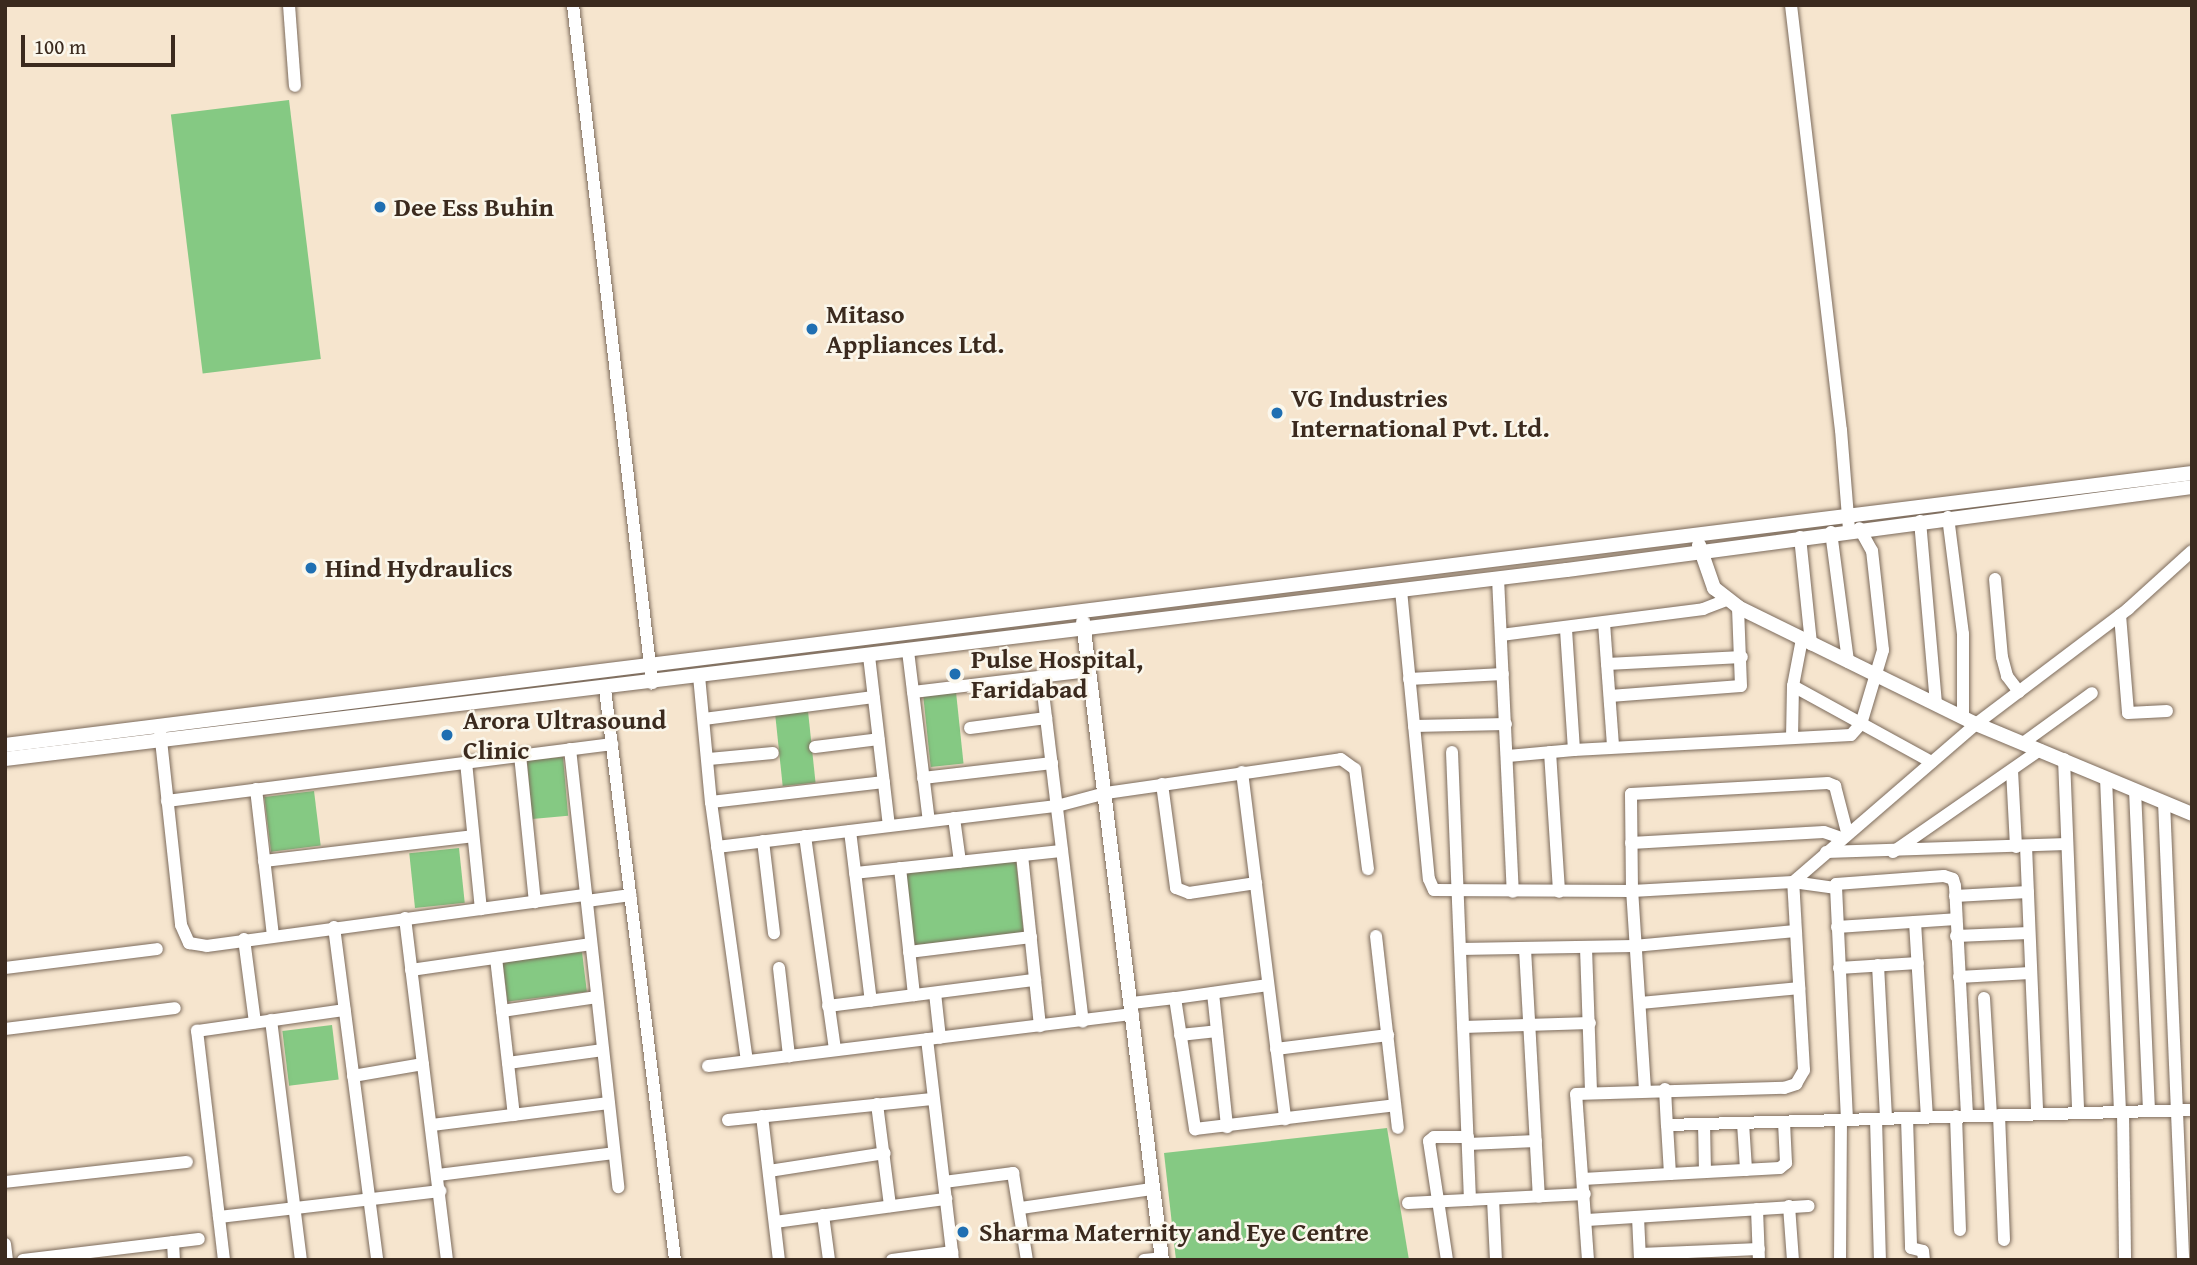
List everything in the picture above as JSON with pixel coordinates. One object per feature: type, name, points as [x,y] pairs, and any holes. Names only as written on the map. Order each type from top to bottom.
[{"type":"street","points":[[289,5],[295,86]]},
{"type":"street","points":[[573,5],[660,682]]},
{"type":"street","points":[[1508,756],[1613,747],[1851,735],[1861,724],[1878,676],[1883,650],[1872,551],[1852,525],[1791,5]]},
{"type":"street","points":[[5,760],[605,689],[1700,553],[1831,532],[1852,525],[2192,473]]},
{"type":"street","points":[[5,745],[1698,533],[1920,521],[2192,487]]},
{"type":"street","points":[[1948,517],[1963,634],[1970,721]]},
{"type":"street","points":[[1920,521],[1935,649],[1936,704]]},
{"type":"street","points":[[1831,532],[1848,662]]},
{"type":"street","points":[[1698,533],[1700,553],[1714,588],[1733,604],[1970,721],[2192,814]]},
{"type":"street","points":[[1792,738],[1793,686],[1806,642],[1800,537]]},
{"type":"street","points":[[1588,1260],[1585,1195],[1574,1100],[1576,1094],[1591,1091],[1784,1088],[1796,1084],[1804,1070],[1793,883],[1844,835],[1931,762],[1970,721],[2019,692],[2120,615],[2192,551]]},
{"type":"street","points":[[1498,578],[1513,892]]},
{"type":"street","points":[[1995,579],[2001,657],[2007,676],[2019,692]]},
{"type":"street","points":[[1401,590],[1430,886],[1440,893],[1632,891],[1793,883],[1835,888]]},
{"type":"street","points":[[1502,635],[1733,604]]},
{"type":"street","points":[[1610,696],[1737,688],[1742,681],[1742,657],[1733,604]]},
{"type":"street","points":[[1082,611],[1133,1009],[1143,1134],[1162,1259],[1144,1260]]},
{"type":"street","points":[[2120,615],[2128,713],[2168,711]]},
{"type":"street","points":[[1604,623],[1613,747]]},
{"type":"street","points":[[1566,628],[1574,750]]},
{"type":"street","points":[[908,651],[929,821]]},
{"type":"street","points":[[869,656],[889,826]]},
{"type":"street","points":[[1607,664],[1742,657]]},
{"type":"street","points":[[913,691],[1089,671]]},
{"type":"street","points":[[1409,679],[1503,674]]},
{"type":"street","points":[[699,676],[711,802],[747,1061]]},
{"type":"street","points":[[1041,676],[1083,1021]]},
{"type":"street","points":[[1793,686],[1931,762]]},
{"type":"street","points":[[605,689],[676,1260]]},
{"type":"street","points":[[2023,743],[2092,693]]},
{"type":"street","points":[[704,719],[874,697]]},
{"type":"street","points":[[970,728],[1046,718]]},
{"type":"street","points":[[1414,726],[1506,724]]},
{"type":"street","points":[[159,725],[185,936],[196,946],[535,902],[631,895]]},
{"type":"street","points":[[815,747],[879,739]]},
{"type":"street","points":[[167,801],[612,744]]},
{"type":"street","points":[[570,749],[618,1187]]},
{"type":"street","points":[[1893,852],[2040,750]]},
{"type":"street","points":[[1452,752],[1470,1200]]},
{"type":"street","points":[[1550,752],[1559,892]]},
{"type":"street","points":[[709,760],[773,753]]},
{"type":"street","points":[[520,755],[535,902]]},
{"type":"street","points":[[2064,760],[2078,1113]]},
{"type":"street","points":[[466,762],[481,909]]},
{"type":"street","points":[[717,847],[1057,806],[1106,793],[1162,784],[1242,772],[1350,762],[1368,869]]},
{"type":"street","points":[[923,778],[1052,763]]},
{"type":"street","points":[[2012,770],[2028,892],[2037,1114]]},
{"type":"street","points":[[1242,772],[1285,1119]]},
{"type":"street","points":[[2106,778],[2125,1260]]},
{"type":"street","points":[[711,802],[884,782]]},
{"type":"street","points":[[1645,1090],[1634,946],[1629,798],[1636,792],[1828,783],[1835,786],[1844,835]]},
{"type":"street","points":[[1162,784],[1176,888],[1189,893],[1256,883]]},
{"type":"street","points":[[256,789],[273,935]]},
{"type":"street","points":[[2135,790],[2148,1111]]},
{"type":"street","points":[[2164,802],[2175,1111],[2188,1235],[2183,1260]]},
{"type":"street","points":[[954,818],[960,862]]},
{"type":"street","points":[[850,831],[871,1000]]},
{"type":"street","points":[[1631,843],[1824,832],[1844,835]]},
{"type":"street","points":[[264,861],[473,836]]},
{"type":"street","points":[[805,836],[835,1050]]},
{"type":"street","points":[[763,841],[774,933]]},
{"type":"street","points":[[1826,852],[2067,845]]},
{"type":"street","points":[[855,873],[1062,851]]},
{"type":"street","points":[[1022,855],[1040,1026]]},
{"type":"street","points":[[900,869],[914,995]]},
{"type":"street","points":[[1840,1260],[1844,1120],[1835,888],[1840,881],[1944,876],[1953,879],[1959,977],[1962,1116],[1959,1230]]},
{"type":"street","points":[[1955,896],[2028,892]]},
{"type":"street","points":[[405,918],[447,1260]]},
{"type":"street","points":[[1837,927],[1956,919]]},
{"type":"street","points":[[1915,922],[1927,1117]]},
{"type":"street","points":[[334,927],[377,1260]]},
{"type":"street","points":[[1460,949],[1634,946],[1795,931]]},
{"type":"street","points":[[1956,936],[2029,933]]},
{"type":"street","points":[[1376,936],[1398,1128]]},
{"type":"street","points":[[909,952],[1031,937]]},
{"type":"street","points":[[244,939],[255,1022]]},
{"type":"street","points":[[411,970],[591,944]]},
{"type":"street","points":[[1586,948],[1591,1091]]},
{"type":"street","points":[[5,968],[157,949]]},
{"type":"street","points":[[1525,949],[1539,1197]]},
{"type":"street","points":[[496,958],[514,1115]]},
{"type":"street","points":[[1839,968],[1918,963]]},
{"type":"street","points":[[1878,965],[1881,1260]]},
{"type":"street","points":[[779,968],[789,1056]]},
{"type":"street","points":[[1959,977],[2030,974]]},
{"type":"street","points":[[828,1006],[1035,980]]},
{"type":"street","points":[[708,1066],[1083,1021],[1175,998],[1268,985]]},
{"type":"street","points":[[1640,1003],[1799,988]]},
{"type":"street","points":[[898,1259],[953,1256],[932,1099],[935,993]]},
{"type":"street","points":[[1213,993],[1227,1127]]},
{"type":"street","points":[[502,1011],[597,998]]},
{"type":"street","points":[[1175,998],[1192,1124],[1201,1130],[1395,1105]]},
{"type":"street","points":[[1984,998],[2004,1240]]},
{"type":"street","points":[[5,1029],[175,1008]]},
{"type":"street","points":[[224,1260],[198,1031],[345,1010]]},
{"type":"street","points":[[271,1020],[301,1260]]},
{"type":"street","points":[[1463,1027],[1590,1023]]},
{"type":"street","points":[[1180,1035],[1217,1031]]},
{"type":"street","points":[[1276,1049],[1388,1035]]},
{"type":"street","points":[[508,1063],[603,1050]]},
{"type":"street","points":[[353,1076],[423,1065]]},
{"type":"street","points":[[1665,1089],[1670,1174]]},
{"type":"street","points":[[728,1120],[932,1099]]},
{"type":"street","points":[[432,1125],[609,1103]]},
{"type":"street","points":[[877,1104],[890,1206]]},
{"type":"street","points":[[1667,1125],[2192,1110]]},
{"type":"street","points":[[762,1116],[779,1260]]},
{"type":"street","points":[[1907,1118],[1911,1248],[1923,1251],[1924,1260]]},
{"type":"street","points":[[1583,1178],[1784,1166],[1784,1122]]},
{"type":"street","points":[[1743,1123],[1746,1170]]},
{"type":"street","points":[[1704,1124],[1705,1172]]},
{"type":"street","points":[[1447,1260],[1431,1138],[1536,1141]]},
{"type":"street","points":[[438,1175],[614,1153]]},
{"type":"street","points":[[769,1171],[885,1153]]},
{"type":"street","points":[[5,1182],[187,1162]]},
{"type":"street","points":[[944,1182],[1013,1173],[1021,1208],[1027,1260]]},
{"type":"street","points":[[1021,1208],[1152,1189]]},
{"type":"street","points":[[219,1217],[440,1191]]},
{"type":"street","points":[[1408,1203],[1585,1195]]},
{"type":"street","points":[[775,1222],[946,1199]]},
{"type":"street","points":[[1493,1199],[1496,1260]]},
{"type":"street","points":[[1789,1206],[1793,1260]]},
{"type":"street","points":[[1587,1220],[1809,1206]]},
{"type":"street","points":[[1638,1217],[1640,1257],[1759,1254],[1756,1209]]},
{"type":"street","points":[[823,1215],[829,1260]]},
{"type":"street","points":[[23,1260],[199,1239]]},
{"type":"street","points":[[173,1242],[174,1260]]},
{"type":"street","points":[[5,1244],[7,1260]]},
{"type":"green space","points":[[289,100],[321,359],[203,374],[171,115]]},
{"type":"green space","points":[[956,692],[964,764],[931,767],[923,695]]},
{"type":"green space","points":[[808,711],[816,783],[783,786],[775,714]]},
{"type":"green space","points":[[563,757],[568,816],[532,819],[527,760]]},
{"type":"green space","points":[[314,791],[321,846],[271,852],[264,797]]},
{"type":"green space","points":[[459,848],[465,903],[415,908],[409,853]]},
{"type":"green space","points":[[1016,860],[1024,934],[912,945],[905,872]]},
{"type":"green space","points":[[582,952],[587,992],[507,1001],[503,962]]},
{"type":"green space","points":[[332,1025],[339,1080],[289,1086],[282,1031]]},
{"type":"green space","points":[[1387,1128],[1409,1260],[1176,1260],[1164,1153]]},
{"type":"place","name":"Dee Ess Buhin","points":[[380,207]]},
{"type":"place","name":"Mitaso Appliances Ltd.","points":[[812,329]]},
{"type":"place","name":"VG Industries International Pvt. Ltd.","points":[[1277,413]]},
{"type":"place","name":"Hind Hydraulics","points":[[311,568]]},
{"type":"place","name":"Pulse Hospital, Faridabad","points":[[955,674]]},
{"type":"place","name":"Arora Ultrasound Clinic","points":[[447,735]]},
{"type":"place","name":"Sharma Maternity and Eye Centre","points":[[963,1232]]}]
